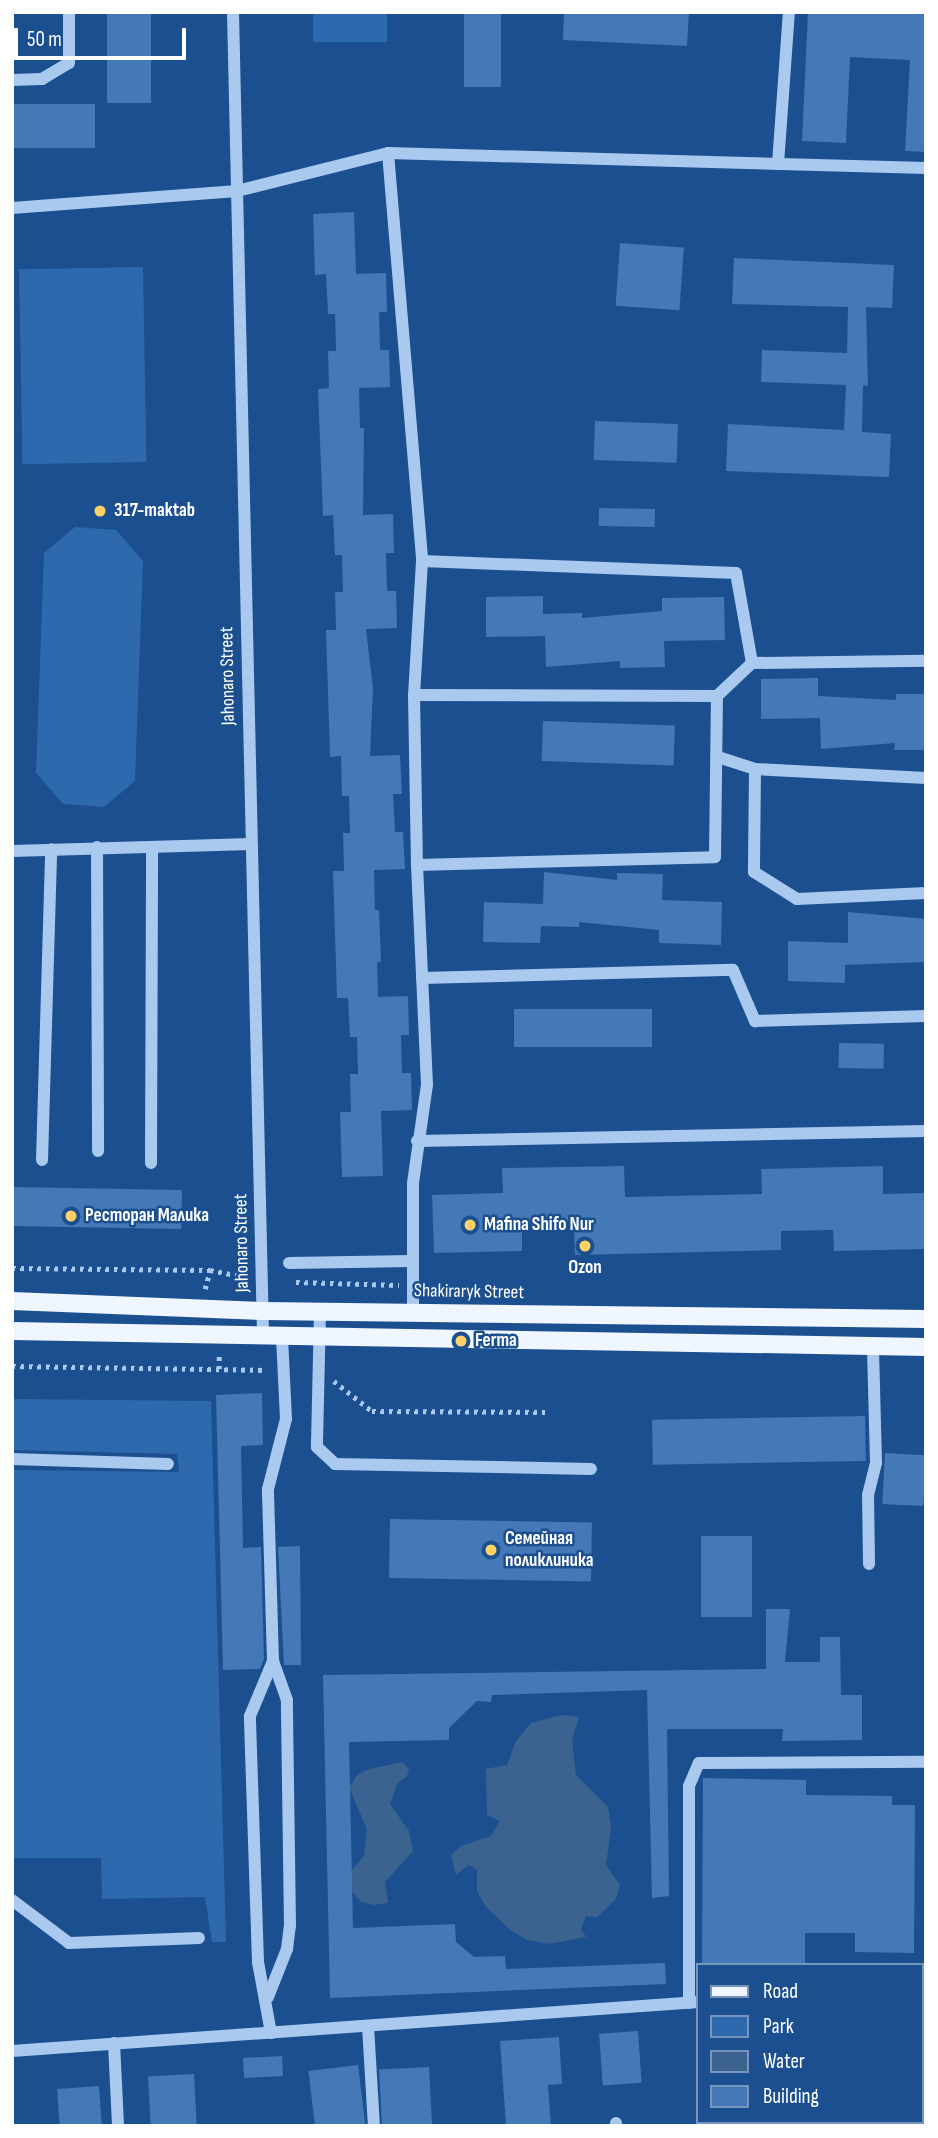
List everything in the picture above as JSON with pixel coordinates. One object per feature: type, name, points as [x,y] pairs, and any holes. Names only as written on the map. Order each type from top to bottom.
[{"type":"main road","name":"Shakiraryk Street","points":[[12,1300],[262,1311],[926,1319]]},
{"type":"main road","points":[[12,1331],[321,1339],[926,1346]]},
{"type":"street","points":[[12,80],[42,79],[69,63],[69,12]]},
{"type":"street","name":"Jahonaro Street","points":[[233,12],[262,1338]]},
{"type":"street","points":[[778,164],[789,12]]},
{"type":"street","points":[[388,153],[422,561],[414,695],[417,864],[428,1085],[417,1141],[413,1312]]},
{"type":"street","points":[[12,208],[237,191],[388,153],[926,168]]},
{"type":"street","points":[[422,561],[736,573],[752,663]]},
{"type":"street","points":[[414,695],[717,696],[752,663],[926,661]]},
{"type":"street","points":[[417,864],[715,857],[717,696]]},
{"type":"street","points":[[718,757],[755,769],[926,778]]},
{"type":"street","points":[[755,769],[754,872],[797,899],[926,894]]},
{"type":"street","points":[[12,851],[251,844]]},
{"type":"street","points":[[97,847],[98,1151]]},
{"type":"street","points":[[151,1163],[152,847]]},
{"type":"street","points":[[43,1160],[51,849]]},
{"type":"street","points":[[422,978],[733,970],[755,1021],[926,1016]]},
{"type":"street","points":[[417,1141],[926,1131]]},
{"type":"street","points":[[289,1263],[413,1261]]},
{"type":"street","points":[[320,1311],[317,1447],[335,1464],[591,1469]]},
{"type":"street","points":[[268,1997],[288,1949],[290,1926],[287,1700],[273,1661],[268,1489],[286,1419],[282,1338]]},
{"type":"street","points":[[869,1564],[868,1495],[876,1463],[873,1346]]},
{"type":"street","points":[[12,1459],[168,1464]]},
{"type":"street","points":[[271,2033],[268,1997],[258,1962],[250,1716],[273,1661]]},
{"type":"street","points":[[12,2051],[694,2002],[689,1786],[699,1763],[926,1762]]},
{"type":"street","points":[[12,1900],[69,1943],[199,1938]]},
{"type":"street","points":[[368,2026],[374,2126]]},
{"type":"street","points":[[114,2043],[118,2126]]},
{"type":"path","points":[[12,1268],[210,1270],[262,1280],[412,1285]]},
{"type":"green space","points":[[313,12],[387,12],[387,42],[313,42]]},
{"type":"green space","points":[[143,267],[146,462],[22,464],[19,269]]},
{"type":"green space","points":[[75,527],[116,530],[143,561],[135,781],[104,807],[63,804],[36,773],[44,553]]},
{"type":"green space","points":[[12,1399],[211,1401],[226,1942],[212,1942],[205,1897],[102,1899],[101,1858],[12,1858],[12,1470],[179,1472],[177,1454],[12,1450]]},
{"type":"water","points":[[561,1715],[579,1717],[572,1740],[576,1775],[608,1807],[611,1827],[606,1865],[620,1885],[616,1899],[597,1917],[586,1916],[581,1929],[586,1937],[549,1944],[527,1940],[509,1929],[485,1906],[477,1891],[477,1870],[469,1865],[456,1875],[451,1855],[461,1846],[491,1836],[500,1821],[487,1815],[486,1769],[507,1765],[516,1741],[531,1723]]},
{"type":"water","points":[[402,1762],[409,1769],[407,1776],[397,1784],[390,1804],[409,1831],[413,1851],[385,1882],[388,1903],[374,1905],[361,1902],[349,1888],[347,1876],[364,1856],[367,1829],[349,1788],[357,1775],[369,1769]]},
{"type":"building","points":[[107,12],[151,12],[151,103],[107,103]]},
{"type":"building","points":[[464,12],[501,12],[501,87],[464,87]]},
{"type":"building","points":[[564,12],[689,12],[687,46],[563,40]]},
{"type":"building","points":[[808,12],[926,12],[926,152],[905,151],[910,60],[850,57],[846,143],[802,141]]},
{"type":"building","points":[[12,104],[95,104],[95,148],[12,148]]},
{"type":"building","points":[[354,212],[356,274],[386,273],[387,312],[379,312],[380,350],[389,350],[390,387],[359,388],[360,428],[364,428],[363,515],[393,514],[394,553],[386,553],[387,591],[396,591],[397,628],[366,629],[373,688],[370,756],[400,755],[402,794],[393,794],[395,832],[403,832],[405,869],[374,870],[381,962],[377,962],[378,997],[408,996],[409,1035],[401,1035],[402,1073],[411,1073],[412,1110],[381,1111],[383,1176],[342,1177],[340,1112],[351,1112],[350,1074],[358,1074],[357,1037],[350,1037],[348,998],[337,998],[333,871],[344,871],[343,833],[350,833],[349,796],[342,796],[341,756],[330,757],[326,630],[336,630],[335,592],[343,592],[342,555],[335,555],[333,515],[323,516],[318,389],[329,388],[328,351],[336,351],[335,314],[328,314],[326,274],[315,275],[313,214]]},
{"type":"building","points":[[620,243],[684,247],[679,310],[616,306]]},
{"type":"building","points":[[734,258],[894,265],[892,308],[866,307],[868,386],[863,385],[862,432],[891,434],[889,477],[726,471],[728,424],[844,430],[846,385],[761,382],[762,350],[847,353],[848,307],[732,304]]},
{"type":"building","points":[[595,421],[678,424],[677,463],[594,460]]},
{"type":"building","points":[[599,508],[655,509],[655,527],[599,526]]},
{"type":"building","points":[[543,596],[543,614],[582,613],[582,618],[662,611],[662,598],[724,597],[725,640],[664,641],[665,667],[620,668],[620,661],[546,667],[545,636],[486,637],[486,597]]},
{"type":"building","points":[[818,678],[818,696],[896,700],[896,694],[926,694],[926,750],[894,750],[895,743],[821,749],[820,718],[761,719],[761,679]]},
{"type":"building","points":[[543,721],[675,726],[674,766],[542,761]]},
{"type":"building","points":[[544,872],[617,880],[617,873],[663,874],[662,900],[722,902],[721,945],[659,943],[659,930],[579,922],[579,927],[541,926],[540,943],[483,942],[484,902],[543,904]]},
{"type":"building","points":[[848,912],[926,919],[926,962],[845,965],[845,983],[788,981],[788,941],[848,943]]},
{"type":"building","points":[[514,1009],[652,1009],[652,1047],[514,1047]]},
{"type":"building","points":[[839,1043],[884,1044],[884,1069],[839,1068]]},
{"type":"building","points":[[624,1166],[625,1197],[762,1194],[761,1169],[883,1166],[883,1194],[926,1193],[926,1249],[834,1251],[833,1230],[781,1231],[781,1250],[575,1255],[574,1229],[522,1230],[522,1251],[434,1253],[432,1195],[503,1193],[502,1168]]},
{"type":"building","points":[[12,1187],[182,1190],[181,1229],[12,1226]]},
{"type":"building","points":[[262,1393],[263,1445],[241,1446],[243,1548],[261,1547],[264,1659],[260,1669],[223,1670],[216,1395]]},
{"type":"building","points":[[865,1416],[866,1461],[653,1465],[652,1420]]},
{"type":"building","points":[[885,1453],[926,1455],[923,1506],[882,1504]]},
{"type":"building","name":"Семейная поликлиника","points":[[390,1519],[592,1523],[591,1582],[389,1578]]},
{"type":"building","points":[[701,1536],[752,1536],[752,1617],[701,1617]]},
{"type":"building","points":[[300,1546],[301,1665],[284,1665],[278,1547]]},
{"type":"building","points":[[766,1609],[790,1609],[785,1662],[820,1662],[820,1637],[840,1637],[841,1695],[862,1695],[862,1740],[782,1741],[783,1729],[667,1729],[669,1896],[652,1898],[647,1690],[492,1695],[491,1702],[477,1701],[449,1728],[449,1740],[349,1742],[353,1928],[455,1924],[456,1942],[474,1957],[505,1956],[506,1969],[665,1963],[666,1984],[330,1998],[323,1675],[766,1669]]},
{"type":"building","points":[[703,1778],[806,1780],[806,1795],[892,1796],[892,1805],[915,1805],[914,1953],[855,1952],[855,1933],[805,1933],[805,1963],[702,1963]]},
{"type":"building","points":[[638,2031],[642,2083],[603,2086],[599,2034]]},
{"type":"building","points":[[559,2037],[562,2084],[548,2085],[551,2126],[506,2126],[500,2041]]},
{"type":"building","points":[[282,2056],[283,2076],[244,2078],[243,2058]]},
{"type":"building","points":[[358,2065],[365,2126],[315,2126],[308,2071]]},
{"type":"building","points":[[429,2067],[432,2126],[382,2126],[379,2070]]},
{"type":"building","points":[[194,2074],[197,2126],[151,2126],[148,2076]]},
{"type":"building","points":[[99,2086],[102,2126],[60,2126],[57,2089]]},
{"type":"place","name":"317-maktab","points":[[100,511]]},
{"type":"place","name":"Ресторан Малика","points":[[71,1216]]},
{"type":"place","name":"Mafina Shifo Nur","points":[[470,1225]]},
{"type":"place","name":"Ozon","points":[[585,1246]]},
{"type":"place","name":"Ferma","points":[[461,1341]]},
{"type":"place","name":"Семейная поликлиника","points":[[491,1550]]}]
